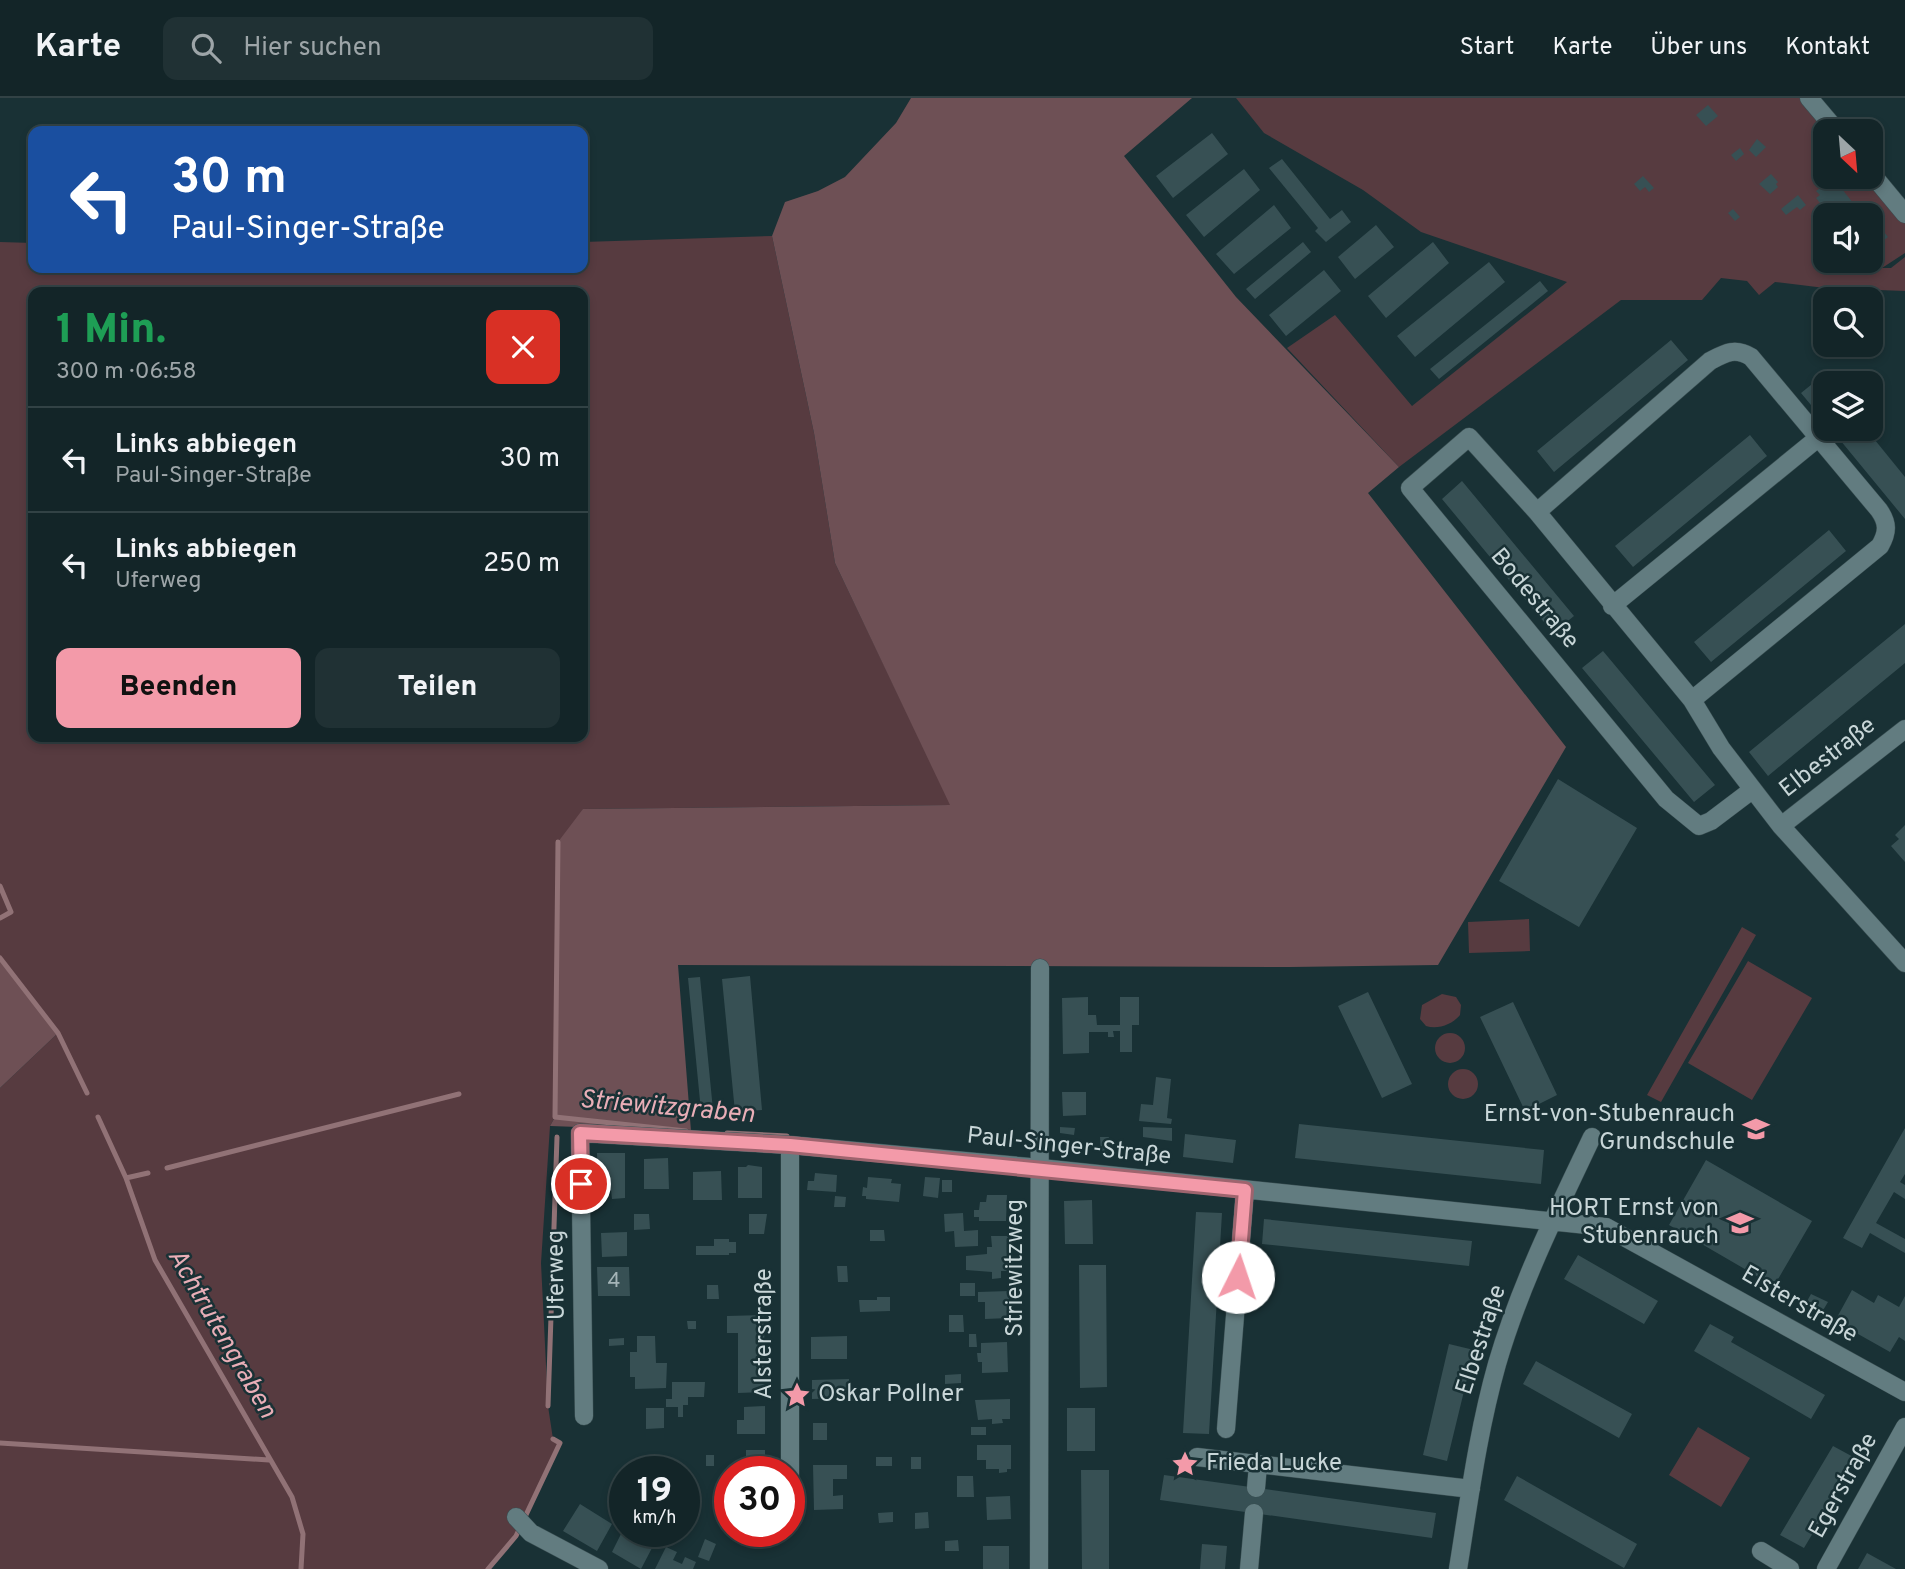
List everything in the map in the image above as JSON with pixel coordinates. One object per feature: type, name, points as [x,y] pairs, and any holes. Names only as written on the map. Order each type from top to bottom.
[{"type":"street","points":[[1809,98],[1827,119]]},
{"type":"street","points":[[1883,188],[1905,215]]},
{"type":"street","points":[[1537,512],[1710,361],[1733,351],[1746,354],[1813,433]]},
{"type":"street","name":"Bodestraße","points":[[1752,790],[1711,821],[1699,826],[1666,799],[1410,488],[1469,437],[1537,512],[1692,700],[1721,748],[1781,826],[1905,963]]},
{"type":"street","points":[[1612,606],[1816,441]]},
{"type":"street","points":[[1692,700],[1880,546],[1887,533],[1885,519],[1879,510],[1820,441]]},
{"type":"street","name":"Elbestraße","points":[[1781,826],[1905,729]]},
{"type":"street","name":"Striewitzweg","points":[[1039,1569],[1040,968]]},
{"type":"street","name":"Paul-Singer-Straße","points":[[580,1133],[790,1145],[1552,1221]]},
{"type":"street","name":"Uferweg","points":[[580,1133],[584,1416]]},
{"type":"street","name":"Elbestraße","points":[[1458,1569],[1471,1489],[1497,1363],[1552,1221],[1592,1137]]},
{"type":"street","name":"Alsterstraße","points":[[790,1145],[790,1456]]},
{"type":"street","points":[[1226,1429],[1245,1190]]},
{"type":"street","name":"Elsterstraße","points":[[1552,1221],[1605,1227],[1905,1392]]},
{"type":"street","name":"Egerstraße","points":[[1826,1569],[1905,1427]]},
{"type":"street","points":[[1197,1457],[1471,1489]]},
{"type":"street","points":[[1256,1488],[1258,1465]]},
{"type":"street","points":[[1249,1569],[1254,1513]]},
{"type":"street","points":[[516,1517],[531,1533],[599,1569]]},
{"type":"street","points":[[1761,1551],[1790,1569]]},
{"type":"shaded area","points":[[911,98],[1192,98],[1124,156],[1236,297],[1399,467],[1368,493],[1566,747],[1438,965],[678,965],[691,1131],[550,1126],[555,1117],[558,842],[583,809],[950,805],[835,563],[814,433],[772,236],[785,202],[818,191],[845,177],[896,123]]},
{"type":"shaded area","points":[[1236,98],[1809,98],[1827,119],[1813,119],[1813,189],[1882,189],[1905,214],[1905,253],[1883,267],[1883,203],[1813,203],[1813,273],[1883,273],[1883,268],[1891,268],[1905,257],[1905,291],[1883,290],[1883,287],[1817,287],[1775,282],[1759,295],[1747,281],[1721,278],[1702,300],[1621,300],[1399,467],[1287,348],[1335,315],[1412,406],[1567,282],[1421,232],[1363,190],[1264,133]]},
{"type":"shaded area","points":[[772,236],[814,433],[835,563],[951,805],[583,809],[555,1117],[550,1126],[541,1263],[548,1406],[553,1439],[560,1443],[516,1536],[488,1569],[0,1569],[0,1088],[58,1033],[0,958],[0,242],[28,243],[28,273],[588,273],[588,242]]},
{"type":"shaded area","points":[[1529,919],[1530,951],[1469,953],[1468,922]]},
{"type":"shaded area","points":[[1742,927],[1756,935],[1661,1102],[1647,1095]]},
{"type":"shaded area","points":[[0,958],[58,1033],[0,1088]]},
{"type":"shaded area","points":[[1748,961],[1812,998],[1752,1100],[1688,1063]]},
{"type":"shaded area","points":[[1442,994],[1456,997],[1461,1005],[1460,1015],[1445,1025],[1426,1026],[1420,1019],[1422,1005]]},
{"type":"shaded area","points":[[1450,1033],[1461,1037],[1465,1048],[1461,1059],[1450,1063],[1439,1059],[1435,1048],[1439,1037]]},
{"type":"shaded area","points":[[1463,1069],[1474,1073],[1478,1084],[1474,1095],[1463,1099],[1452,1095],[1448,1084],[1452,1073]]},
{"type":"shaded area","points":[[1698,1427],[1750,1458],[1721,1507],[1669,1475]]},
{"type":"building","points":[[1708,105],[1718,116],[1706,126],[1696,115]]},
{"type":"building","points":[[1212,133],[1228,154],[1173,198],[1156,176]]},
{"type":"building","points":[[1757,139],[1766,147],[1756,157],[1749,150]]},
{"type":"building","points":[[1740,148],[1744,154],[1736,161],[1731,155]]},
{"type":"building","points":[[1282,159],[1330,219],[1342,210],[1351,222],[1326,242],[1315,231],[1318,228],[1269,168]]},
{"type":"building","points":[[1244,169],[1260,190],[1204,237],[1186,215]]},
{"type":"building","points":[[1771,174],[1778,182],[1778,187],[1770,194],[1759,184]]},
{"type":"building","points":[[1643,176],[1654,188],[1649,192],[1645,187],[1640,191],[1634,184]]},
{"type":"building","points":[[1842,189],[1853,203],[1820,203],[1816,198],[1820,195],[1816,191]]},
{"type":"building","points":[[1798,195],[1806,205],[1800,210],[1797,207],[1786,215],[1781,209]]},
{"type":"building","points":[[1274,205],[1291,228],[1234,274],[1216,254]]},
{"type":"building","points":[[1733,209],[1740,217],[1735,221],[1728,213]]},
{"type":"building","points":[[1376,225],[1394,247],[1355,279],[1338,257]]},
{"type":"building","points":[[1303,242],[1311,252],[1255,299],[1246,289]]},
{"type":"building","points":[[1433,242],[1449,263],[1386,318],[1368,296]]},
{"type":"building","points":[[1489,262],[1505,282],[1415,357],[1397,336]]},
{"type":"building","points":[[1324,270],[1341,291],[1286,336],[1269,315]]},
{"type":"building","points":[[1540,281],[1548,291],[1439,379],[1430,369]]},
{"type":"building","points":[[1671,340],[1688,360],[1554,472],[1537,451]]},
{"type":"building","points":[[1813,383],[1813,408],[1801,393]]},
{"type":"building","points":[[1750,435],[1767,456],[1633,567],[1615,546]]},
{"type":"building","points":[[1841,441],[1876,441],[1905,477],[1905,519]]},
{"type":"building","points":[[1462,481],[1574,616],[1553,633],[1442,499]]},
{"type":"building","points":[[1829,530],[1846,551],[1711,662],[1694,642]]},
{"type":"building","points":[[1905,624],[1905,663],[1768,776],[1749,752]]},
{"type":"building","points":[[1603,651],[1715,785],[1694,802],[1582,668]]},
{"type":"building","points":[[1558,779],[1637,828],[1579,927],[1499,881]]},
{"type":"building","points":[[1905,825],[1905,862],[1891,846],[1899,839],[1895,835]]},
{"type":"building","points":[[750,976],[762,1110],[735,1112],[722,979]]},
{"type":"building","points":[[700,977],[713,1110],[701,1111],[688,978]]},
{"type":"building","points":[[1368,992],[1412,1084],[1382,1098],[1338,1006]]},
{"type":"building","points":[[1088,997],[1088,1015],[1096,1015],[1097,1025],[1120,1025],[1120,997],[1139,997],[1139,1025],[1132,1025],[1132,1052],[1120,1052],[1120,1031],[1113,1031],[1114,1037],[1108,1037],[1108,1032],[1089,1032],[1089,1053],[1063,1054],[1062,998]]},
{"type":"building","points":[[1513,1002],[1557,1095],[1525,1111],[1480,1017]]},
{"type":"building","points":[[1156,1077],[1171,1079],[1167,1118],[1172,1119],[1171,1124],[1139,1121],[1141,1104],[1153,1105]]},
{"type":"building","points":[[1062,1092],[1086,1092],[1086,1115],[1063,1116]]},
{"type":"building","points":[[1299,1124],[1544,1150],[1541,1184],[1295,1158]]},
{"type":"building","points":[[1060,1127],[1075,1128],[1074,1135],[1060,1133]]},
{"type":"building","points":[[1143,1127],[1172,1128],[1172,1141],[1143,1137]]},
{"type":"building","points":[[1905,1128],[1905,1174],[1900,1182],[1905,1185],[1905,1199],[1894,1192],[1876,1223],[1905,1239],[1905,1253],[1870,1233],[1862,1248],[1843,1238]]},
{"type":"building","points":[[1185,1134],[1236,1140],[1233,1163],[1183,1157]]},
{"type":"building","points":[[1100,1137],[1109,1137],[1107,1154],[1101,1153]]},
{"type":"building","points":[[597,1153],[625,1153],[625,1198],[612,1199],[611,1190],[598,1190]]},
{"type":"building","points":[[668,1158],[669,1189],[644,1189],[644,1159]]},
{"type":"building","name":"HORT Ernst von Stubenrauch","points":[[1706,1160],[1812,1221],[1774,1286],[1669,1225]]},
{"type":"building","points":[[738,1167],[762,1167],[762,1198],[738,1198]]},
{"type":"building","points":[[721,1171],[722,1200],[693,1200],[693,1172]]},
{"type":"building","points":[[815,1173],[837,1175],[836,1192],[807,1190],[808,1181],[814,1181]]},
{"type":"building","points":[[868,1177],[892,1179],[891,1183],[901,1184],[899,1202],[866,1199],[866,1196],[862,1196],[863,1187],[867,1188]]},
{"type":"building","points":[[925,1177],[940,1178],[938,1198],[923,1196]]},
{"type":"building","points":[[942,1180],[952,1180],[952,1192],[942,1192]]},
{"type":"building","points":[[987,1195],[1007,1195],[1006,1221],[979,1221],[979,1217],[974,1217],[974,1210],[979,1210],[980,1202],[986,1202]]},
{"type":"building","points":[[835,1196],[846,1197],[845,1207],[834,1207]]},
{"type":"building","points":[[1092,1200],[1093,1244],[1065,1244],[1064,1201]]},
{"type":"building","points":[[1196,1212],[1222,1213],[1209,1434],[1183,1433]]},
{"type":"building","points":[[963,1213],[964,1231],[978,1230],[978,1246],[955,1247],[954,1231],[945,1232],[944,1214]]},
{"type":"building","points":[[634,1214],[649,1214],[650,1229],[634,1230]]},
{"type":"building","points":[[749,1214],[767,1214],[764,1234],[749,1234]]},
{"type":"building","points":[[1264,1219],[1472,1241],[1469,1266],[1262,1244]]},
{"type":"building","points":[[870,1230],[884,1230],[885,1241],[870,1241]]},
{"type":"building","points":[[627,1232],[627,1256],[602,1257],[601,1233]]},
{"type":"building","points":[[991,1236],[1008,1236],[1009,1271],[1001,1271],[1001,1278],[992,1279],[992,1272],[966,1270],[966,1256],[987,1254],[987,1247],[992,1247]]},
{"type":"building","points":[[714,1239],[736,1242],[736,1253],[696,1255],[696,1246],[714,1246]]},
{"type":"building","points":[[1578,1255],[1658,1301],[1644,1324],[1564,1279]]},
{"type":"building","points":[[1079,1265],[1106,1265],[1107,1387],[1080,1388]]},
{"type":"building","points":[[837,1266],[847,1266],[848,1282],[838,1282]]},
{"type":"building","points":[[597,1267],[629,1267],[630,1296],[598,1296]]},
{"type":"building","points":[[960,1283],[975,1283],[975,1296],[960,1296]]},
{"type":"building","points":[[707,1285],[718,1285],[719,1299],[707,1299]]},
{"type":"building","points":[[1852,1290],[1874,1303],[1878,1295],[1899,1307],[1905,1296],[1905,1341],[1899,1337],[1890,1352],[1835,1321]]},
{"type":"building","points":[[1009,1291],[1009,1318],[985,1319],[985,1302],[978,1302],[978,1292]]},
{"type":"building","points":[[1811,1294],[1828,1302],[1822,1312],[1806,1303]]},
{"type":"building","points":[[877,1297],[890,1297],[890,1311],[860,1312],[859,1300],[877,1300]]},
{"type":"building","points":[[764,1315],[765,1392],[738,1393],[738,1333],[727,1333],[727,1316]]},
{"type":"building","points":[[949,1315],[963,1315],[964,1332],[949,1332]]},
{"type":"building","points":[[687,1321],[696,1321],[696,1329],[688,1329]]},
{"type":"building","points":[[1710,1324],[1734,1337],[1731,1342],[1825,1395],[1811,1419],[1694,1351]]},
{"type":"building","points":[[969,1334],[976,1334],[977,1347],[969,1347]]},
{"type":"building","points":[[637,1336],[655,1336],[656,1363],[667,1363],[666,1388],[635,1389],[635,1377],[630,1377],[630,1352],[637,1352]]},
{"type":"building","points":[[847,1336],[847,1359],[811,1359],[811,1337]]},
{"type":"building","points":[[624,1338],[624,1345],[609,1346],[609,1339]]},
{"type":"building","points":[[1007,1342],[1008,1372],[982,1373],[982,1362],[978,1362],[977,1353],[981,1353],[981,1343]]},
{"type":"building","points":[[1449,1344],[1474,1350],[1447,1461],[1423,1455]]},
{"type":"building","points":[[1536,1361],[1632,1414],[1619,1438],[1523,1384]]},
{"type":"building","points":[[961,1374],[961,1383],[945,1384],[945,1375]]},
{"type":"building","points":[[849,1379],[849,1398],[812,1399],[812,1380]]},
{"type":"building","points":[[672,1382],[705,1382],[704,1397],[688,1397],[688,1405],[683,1405],[683,1417],[678,1417],[678,1407],[666,1407],[666,1399],[672,1399]]},
{"type":"building","points":[[1010,1399],[1010,1419],[1002,1419],[1003,1423],[992,1424],[992,1419],[978,1420],[975,1400]]},
{"type":"building","points":[[765,1406],[765,1434],[737,1434],[737,1420],[744,1420],[744,1407]]},
{"type":"building","points":[[646,1408],[664,1408],[664,1428],[646,1429]]},
{"type":"building","points":[[1067,1408],[1095,1408],[1095,1451],[1067,1451]]},
{"type":"building","points":[[813,1423],[827,1423],[827,1440],[813,1440]]},
{"type":"building","points":[[971,1427],[986,1427],[986,1435],[971,1435]]},
{"type":"building","points":[[977,1445],[1011,1445],[1011,1469],[999,1473],[999,1469],[986,1469],[986,1460],[977,1460]]},
{"type":"building","points":[[1833,1446],[1857,1459],[1804,1548],[1780,1535]]},
{"type":"building","points":[[746,1450],[765,1450],[765,1456],[746,1456]]},
{"type":"building","points":[[706,1455],[714,1455],[714,1466],[706,1466]]},
{"type":"building","points":[[876,1457],[892,1457],[892,1466],[876,1466]]},
{"type":"building","points":[[911,1457],[921,1457],[921,1469],[911,1469]]},
{"type":"building","points":[[813,1465],[847,1465],[847,1479],[833,1479],[833,1496],[843,1495],[843,1509],[814,1510]]},
{"type":"building","points":[[1081,1470],[1109,1470],[1109,1569],[1082,1569]]},
{"type":"building","points":[[1164,1475],[1436,1513],[1432,1538],[1160,1500]]},
{"type":"building","points":[[957,1476],[973,1476],[974,1497],[957,1497]]},
{"type":"building","points":[[1517,1476],[1637,1544],[1624,1568],[1504,1500]]},
{"type":"building","points":[[1010,1496],[1011,1519],[987,1520],[986,1497]]},
{"type":"building","points":[[580,1504],[609,1522],[609,1529],[597,1551],[563,1531]]},
{"type":"building","points":[[893,1512],[893,1522],[879,1523],[878,1513]]},
{"type":"building","points":[[928,1512],[929,1528],[915,1529],[915,1513]]},
{"type":"building","points":[[705,1539],[714,1543],[709,1561],[698,1557]]},
{"type":"building","points":[[958,1540],[959,1551],[945,1551],[945,1541]]},
{"type":"building","points":[[1202,1544],[1227,1546],[1225,1569],[1200,1569]]},
{"type":"building","points":[[983,1546],[1009,1546],[1009,1569],[983,1569]]},
{"type":"building","points":[[614,1547],[652,1548],[641,1569],[612,1552]]},
{"type":"building","points":[[666,1547],[677,1552],[673,1560],[682,1564],[685,1557],[696,1562],[693,1569],[655,1569]]},
{"type":"building","points":[[1867,1553],[1896,1569],[1858,1569]]},
{"type":"waterway","name":"Striewitzgraben","points":[[558,842],[555,1117],[686,1131]]},
{"type":"waterway","points":[[0,886],[11,912],[0,918]]},
{"type":"waterway","name":"Achtrutengraben","points":[[0,958],[58,1033],[87,1093]]},
{"type":"waterway","points":[[167,1168],[459,1094]]},
{"type":"waterway","name":"Achtrutengraben","points":[[98,1117],[126,1178],[155,1260],[292,1497],[303,1534],[301,1569]]},
{"type":"waterway","name":"Striewitzgraben","points":[[727,1133],[787,1136]]},
{"type":"waterway","name":"Striewitzgraben","points":[[548,1406],[557,1137]]},
{"type":"waterway","points":[[126,1178],[148,1173]]},
{"type":"waterway","name":"Striewitzgraben","points":[[488,1569],[516,1536],[560,1443],[553,1439]]},
{"type":"waterway","points":[[0,1443],[269,1460]]},
{"type":"place","name":"Ernst-von-Stubenrauch Grundschule","points":[[1756,1129]]},
{"type":"place","name":"HORT Ernst von Stubenrauch","points":[[1740,1223]]},
{"type":"place","name":"Oskar Pollner","points":[[797,1395]]},
{"type":"place","name":"Frieda Lucke","points":[[1185,1464]]},
{"type":"route","points":[[581,1184],[580,1133],[790,1145],[1245,1190],[1238,1277]]}]
